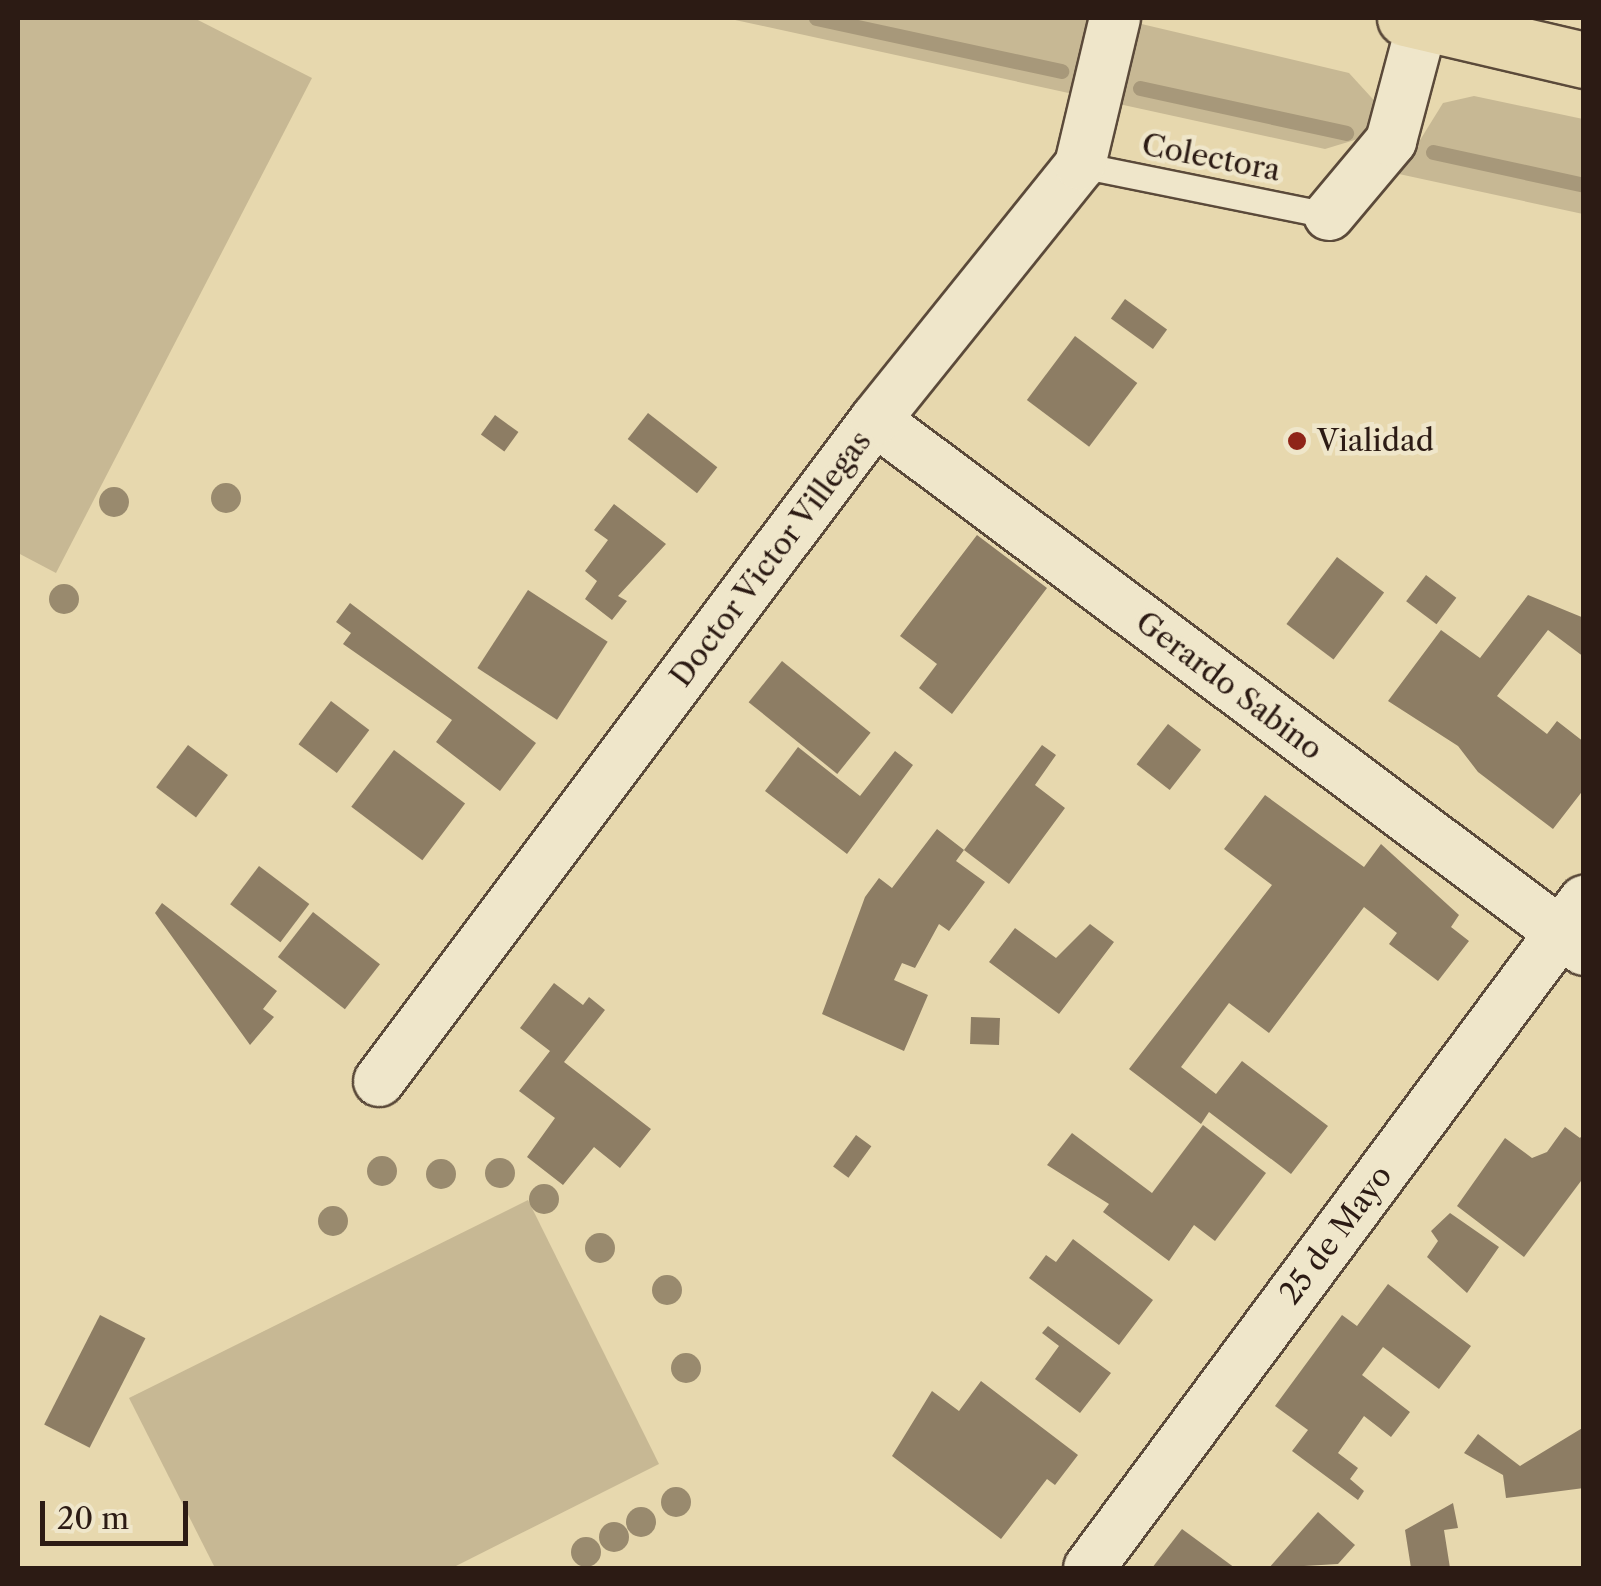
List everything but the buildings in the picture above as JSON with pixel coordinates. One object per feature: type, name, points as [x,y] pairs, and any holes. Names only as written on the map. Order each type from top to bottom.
[{"type":"main road","points":[[1414,20],[1584,60]]},
{"type":"street","name":"Doctor Victor Villegas","points":[[380,1080],[875,420],[1080,165],[1115,18]]},
{"type":"street","points":[[1329,215],[1391,142],[1414,20]]},
{"type":"street","name":"Gerardo Sabino","points":[[875,420],[1576,928]]},
{"type":"street","name":"25 de Mayo","points":[[1089,1568],[1576,928]]},
{"type":"lane","name":"Colectora","points":[[1080,165],[1329,215]]},
{"type":"shaded area","points":[[18,18],[194,18],[312,78],[56,573],[18,553]]},
{"type":"shaded area","points":[[726,18],[1116,18],[1349,73],[1381,108],[1358,139],[1325,149]]},
{"type":"shaded area","points":[[1474,96],[1583,119],[1583,214],[1399,174],[1443,103]]},
{"type":"shaded area","points":[[528,1200],[659,1464],[452,1568],[215,1568],[129,1398]]},
{"type":"waterway","points":[[816,18],[1061,71]]},
{"type":"waterway","points":[[1140,88],[1346,133]]},
{"type":"waterway","points":[[1433,152],[1584,185]]},
{"type":"place","name":"Vialidad","points":[[1297,441]]}]
